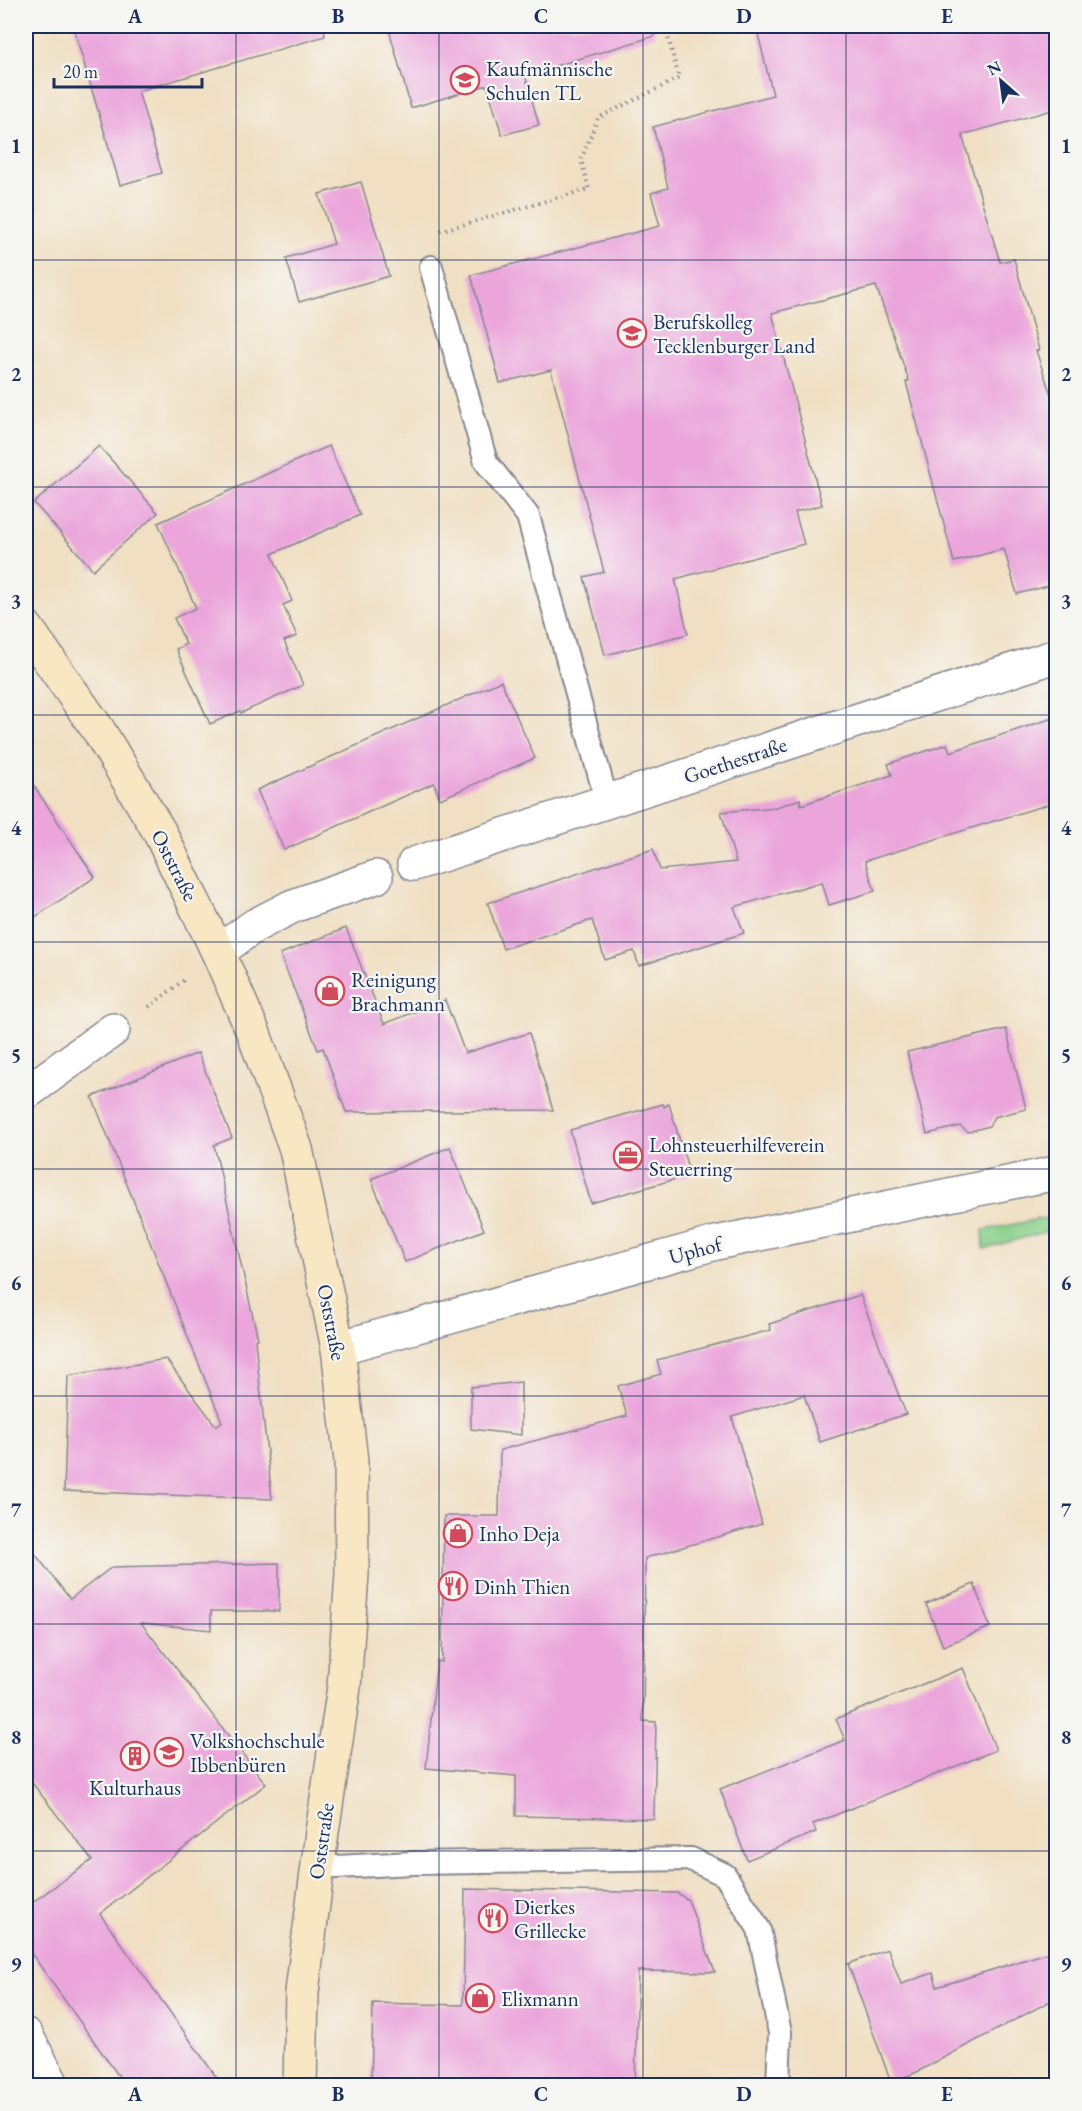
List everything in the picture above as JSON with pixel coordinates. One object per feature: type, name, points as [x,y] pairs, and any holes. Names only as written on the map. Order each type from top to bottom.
[{"type":"main road","name":"Oststraße","points":[[26,627],[99,731],[159,831],[219,952],[254,1035],[296,1149],[338,1348],[351,1461],[352,1574],[344,1688],[317,1868],[302,1992],[300,2085]]},
{"type":"street","name":"Goethestraße","points":[[414,864],[1056,656]]},
{"type":"street","points":[[219,952],[254,926],[293,906],[376,877]]},
{"type":"street","points":[[26,1093],[113,1030]]},
{"type":"street","name":"Uphof","points":[[338,1348],[716,1244],[1056,1173]]},
{"type":"street","points":[[26,2035],[54,2085]]},
{"type":"lane","points":[[431,267],[486,462],[528,516],[607,802]]},
{"type":"lane","points":[[317,1868],[413,1863],[691,1858],[725,1875],[759,1929],[780,2033],[778,2085]]},
{"type":"path","points":[[431,267],[436,232],[589,189],[581,159],[598,117],[679,78],[665,26]]},
{"type":"path","points":[[113,1030],[163,998],[219,952]]},
{"type":"green space","points":[[1056,1216],[1056,1229],[984,1249],[983,1230]]},
{"type":"building","points":[[73,26],[324,26],[325,36],[138,91],[162,173],[120,185]]},
{"type":"building","name":"Kaufmännische Schulen TL","points":[[388,26],[654,26],[655,36],[525,75],[539,125],[502,135],[487,85],[411,108]]},
{"type":"building","name":"Berufskolleg Tecklenburger Land","points":[[756,26],[1056,26],[1056,109],[962,135],[1000,262],[1014,259],[1039,350],[1036,351],[1056,409],[1056,584],[1017,594],[1004,549],[954,562],[906,382],[909,381],[876,286],[772,313],[822,505],[795,512],[804,544],[675,579],[688,634],[605,655],[584,577],[604,572],[551,370],[500,383],[471,275],[660,226],[651,193],[668,188],[653,127],[773,95]]},
{"type":"building","points":[[361,182],[389,276],[299,302],[286,258],[334,244],[319,194]]},
{"type":"building","points":[[99,446],[158,513],[93,570],[34,503]]},
{"type":"building","points":[[329,446],[360,515],[272,554],[292,601],[283,605],[297,636],[284,641],[303,685],[241,713],[240,711],[210,724],[176,649],[186,644],[174,618],[196,608],[158,523]]},
{"type":"building","points":[[501,681],[535,758],[440,799],[434,783],[284,850],[257,790]]},
{"type":"building","points":[[1056,717],[1056,802],[865,861],[875,891],[829,905],[822,882],[734,907],[744,933],[639,966],[634,951],[605,960],[592,920],[503,949],[488,903],[653,849],[660,870],[736,862],[721,812],[777,807],[800,799],[801,805],[892,775],[888,764],[947,744],[950,752]]},
{"type":"building","points":[[26,774],[95,877],[26,923]]},
{"type":"building","points":[[346,928],[384,1024],[445,1000],[465,1053],[529,1033],[553,1110],[346,1112],[323,1048],[318,1050],[280,954]]},
{"type":"building","points":[[1006,1029],[1026,1109],[994,1117],[989,1126],[968,1132],[960,1126],[927,1134],[907,1052]]},
{"type":"building","points":[[198,1053],[232,1138],[214,1145],[258,1339],[255,1340],[272,1499],[64,1491],[68,1376],[166,1359],[216,1426],[222,1422],[92,1097]]},
{"type":"building","points":[[663,1104],[664,1107],[669,1104],[690,1175],[591,1203],[570,1130]]},
{"type":"building","points":[[450,1147],[484,1230],[405,1262],[371,1179]]},
{"type":"building","points":[[860,1295],[906,1414],[820,1442],[804,1395],[732,1417],[762,1524],[645,1558],[643,1721],[656,1722],[654,1819],[516,1816],[516,1776],[426,1768],[437,1661],[442,1662],[444,1516],[499,1516],[500,1450],[627,1416],[618,1386],[661,1374],[657,1360],[771,1330],[769,1324]]},
{"type":"building","points":[[521,1382],[521,1435],[471,1429],[471,1387]]},
{"type":"building","points":[[26,1542],[70,1599],[112,1567],[279,1563],[279,1611],[211,1611],[211,1630],[141,1623],[266,1784],[100,1914],[222,2085],[125,2085],[26,1946],[26,1907],[92,1860],[26,1775]]},
{"type":"building","points":[[974,1584],[990,1627],[943,1646],[926,1604]]},
{"type":"building","points":[[963,1668],[996,1750],[813,1824],[816,1832],[747,1860],[720,1789],[845,1740],[836,1719]]},
{"type":"building","points":[[465,1889],[677,1893],[688,1900],[715,1972],[638,1971],[635,2085],[371,2085],[373,2003],[463,2005]]},
{"type":"building","points":[[888,1949],[901,1984],[933,1973],[937,1987],[1056,1950],[1056,1998],[915,2073],[891,2082],[848,1964]]},
{"type":"place","name":"Kaufmännische Schulen TL","points":[[465,80]]},
{"type":"place","name":"Berufskolleg Tecklenburger Land","points":[[632,333]]},
{"type":"place","name":"Reinigung Brachmann","points":[[330,991]]},
{"type":"place","name":"Lohnsteuerhilfeverein Steuerring","points":[[628,1156]]},
{"type":"place","name":"Inho Deja","points":[[458,1533]]},
{"type":"place","name":"Dinh Thien","points":[[453,1586]]},
{"type":"place","name":"Volkshochschule Ibbenbüren","points":[[169,1752]]},
{"type":"place","name":"Kulturhaus","points":[[135,1756]]},
{"type":"place","name":"Dierkes Grillecke","points":[[493,1918]]},
{"type":"place","name":"Elixmann","points":[[480,1998]]}]
